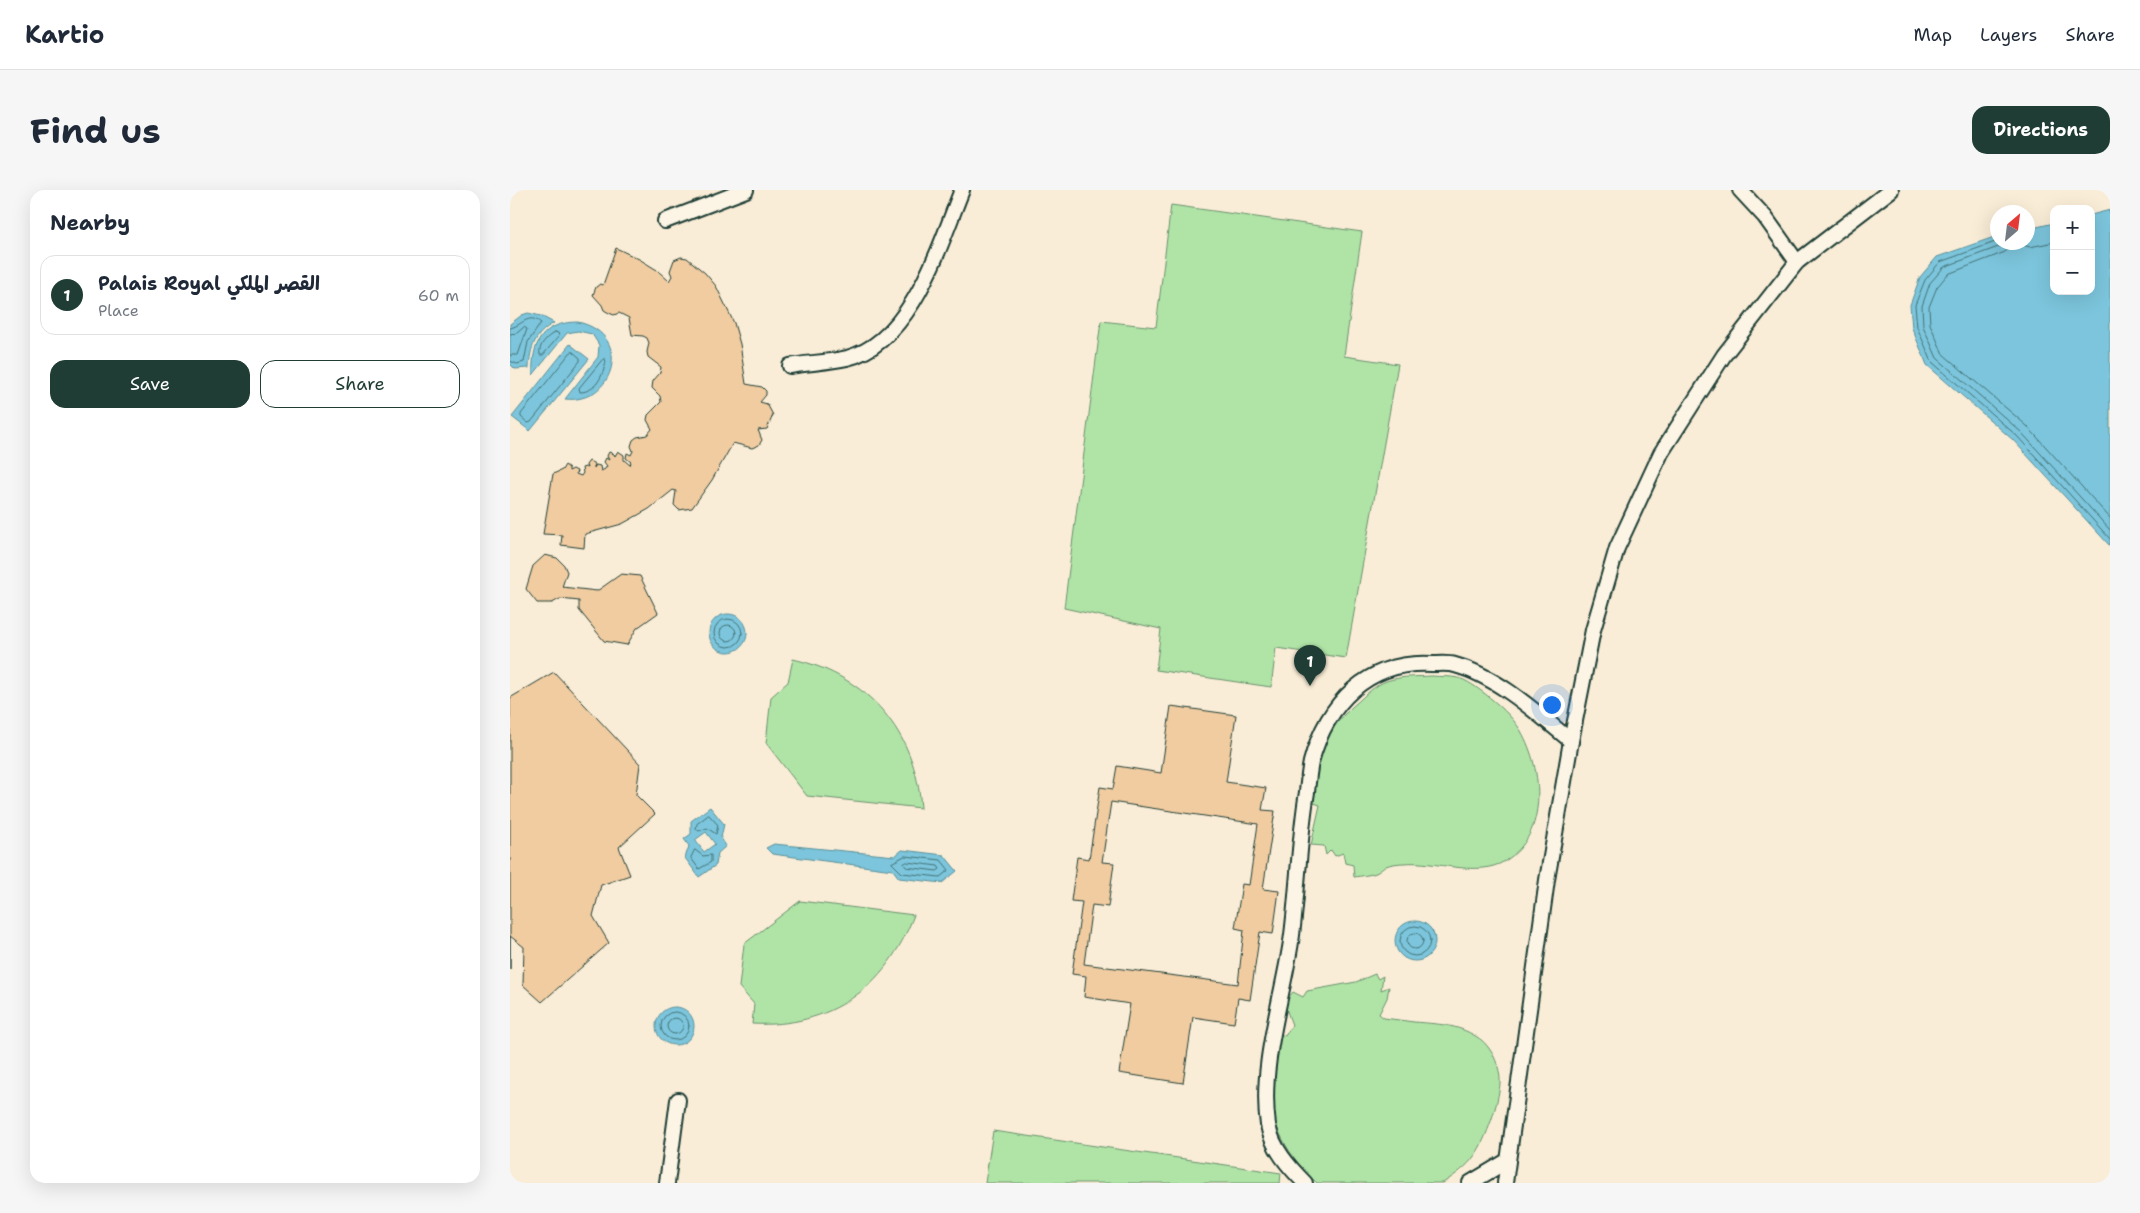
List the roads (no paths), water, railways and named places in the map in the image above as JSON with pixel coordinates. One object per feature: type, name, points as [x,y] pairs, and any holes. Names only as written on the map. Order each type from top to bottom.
[{"type":"lane","points":[[665,221],[746,190]]},
{"type":"lane","points":[[790,366],[848,358],[868,349],[893,330],[910,306],[933,259],[962,190]]},
{"type":"lane","points":[[1740,190],[1765,217],[1798,262]]},
{"type":"lane","points":[[1505,1183],[1546,880],[1593,630],[1617,548],[1661,453],[1724,355],[1798,262],[1892,190]]},
{"type":"lane","points":[[1305,1183],[1280,1155],[1268,1128],[1265,1098],[1271,1049],[1292,934],[1301,828],[1312,761],[1329,720],[1346,695],[1370,677],[1393,667],[1423,663],[1454,665],[1484,677],[1532,709],[1571,740]]},
{"type":"lane","points":[[667,1183],[678,1100]]},
{"type":"lane","points":[[1470,1183],[1507,1161]]},
{"type":"water","points":[[2110,210],[2110,546],[2013,440],[1927,365],[1912,328],[1910,305],[1920,277],[1937,257],[1990,238],[1990,250],[2035,250],[2035,227],[2050,224],[2050,295],[2095,295],[2095,214]]},
{"type":"water","points":[[528,313],[541,316],[554,323],[538,336],[532,348],[529,368],[515,369],[510,364],[510,324]]},
{"type":"water","points":[[578,322],[596,329],[607,340],[612,354],[611,368],[606,381],[596,391],[582,398],[565,399],[598,357],[599,345],[592,334],[578,331],[567,333],[533,375],[534,353],[537,344],[548,330],[566,323]]},
{"type":"water","points":[[570,344],[589,359],[530,431],[512,417]]},
{"type":"water","points":[[728,614],[742,619],[747,633],[742,647],[728,652],[714,647],[709,633],[714,619]]},
{"type":"water","points":[[710,807],[724,824],[721,838],[726,846],[718,853],[716,865],[699,877],[685,858],[689,846],[684,839],[691,834],[691,821]],"holes":[[[706,832],[715,844],[704,852],[695,840]]]},
{"type":"water","points":[[774,844],[895,856],[902,850],[944,855],[957,871],[942,883],[899,878],[893,870],[772,854],[766,848]]},
{"type":"water","points":[[1415,921],[1429,927],[1435,941],[1429,955],[1415,961],[1401,955],[1395,941],[1401,927]]},
{"type":"water","points":[[675,1007],[689,1012],[694,1026],[689,1040],[675,1045],[661,1040],[656,1026],[661,1012]]},
{"type":"place","name":"Palais Royal القصر الملكي","points":[[1310,686]]}]
